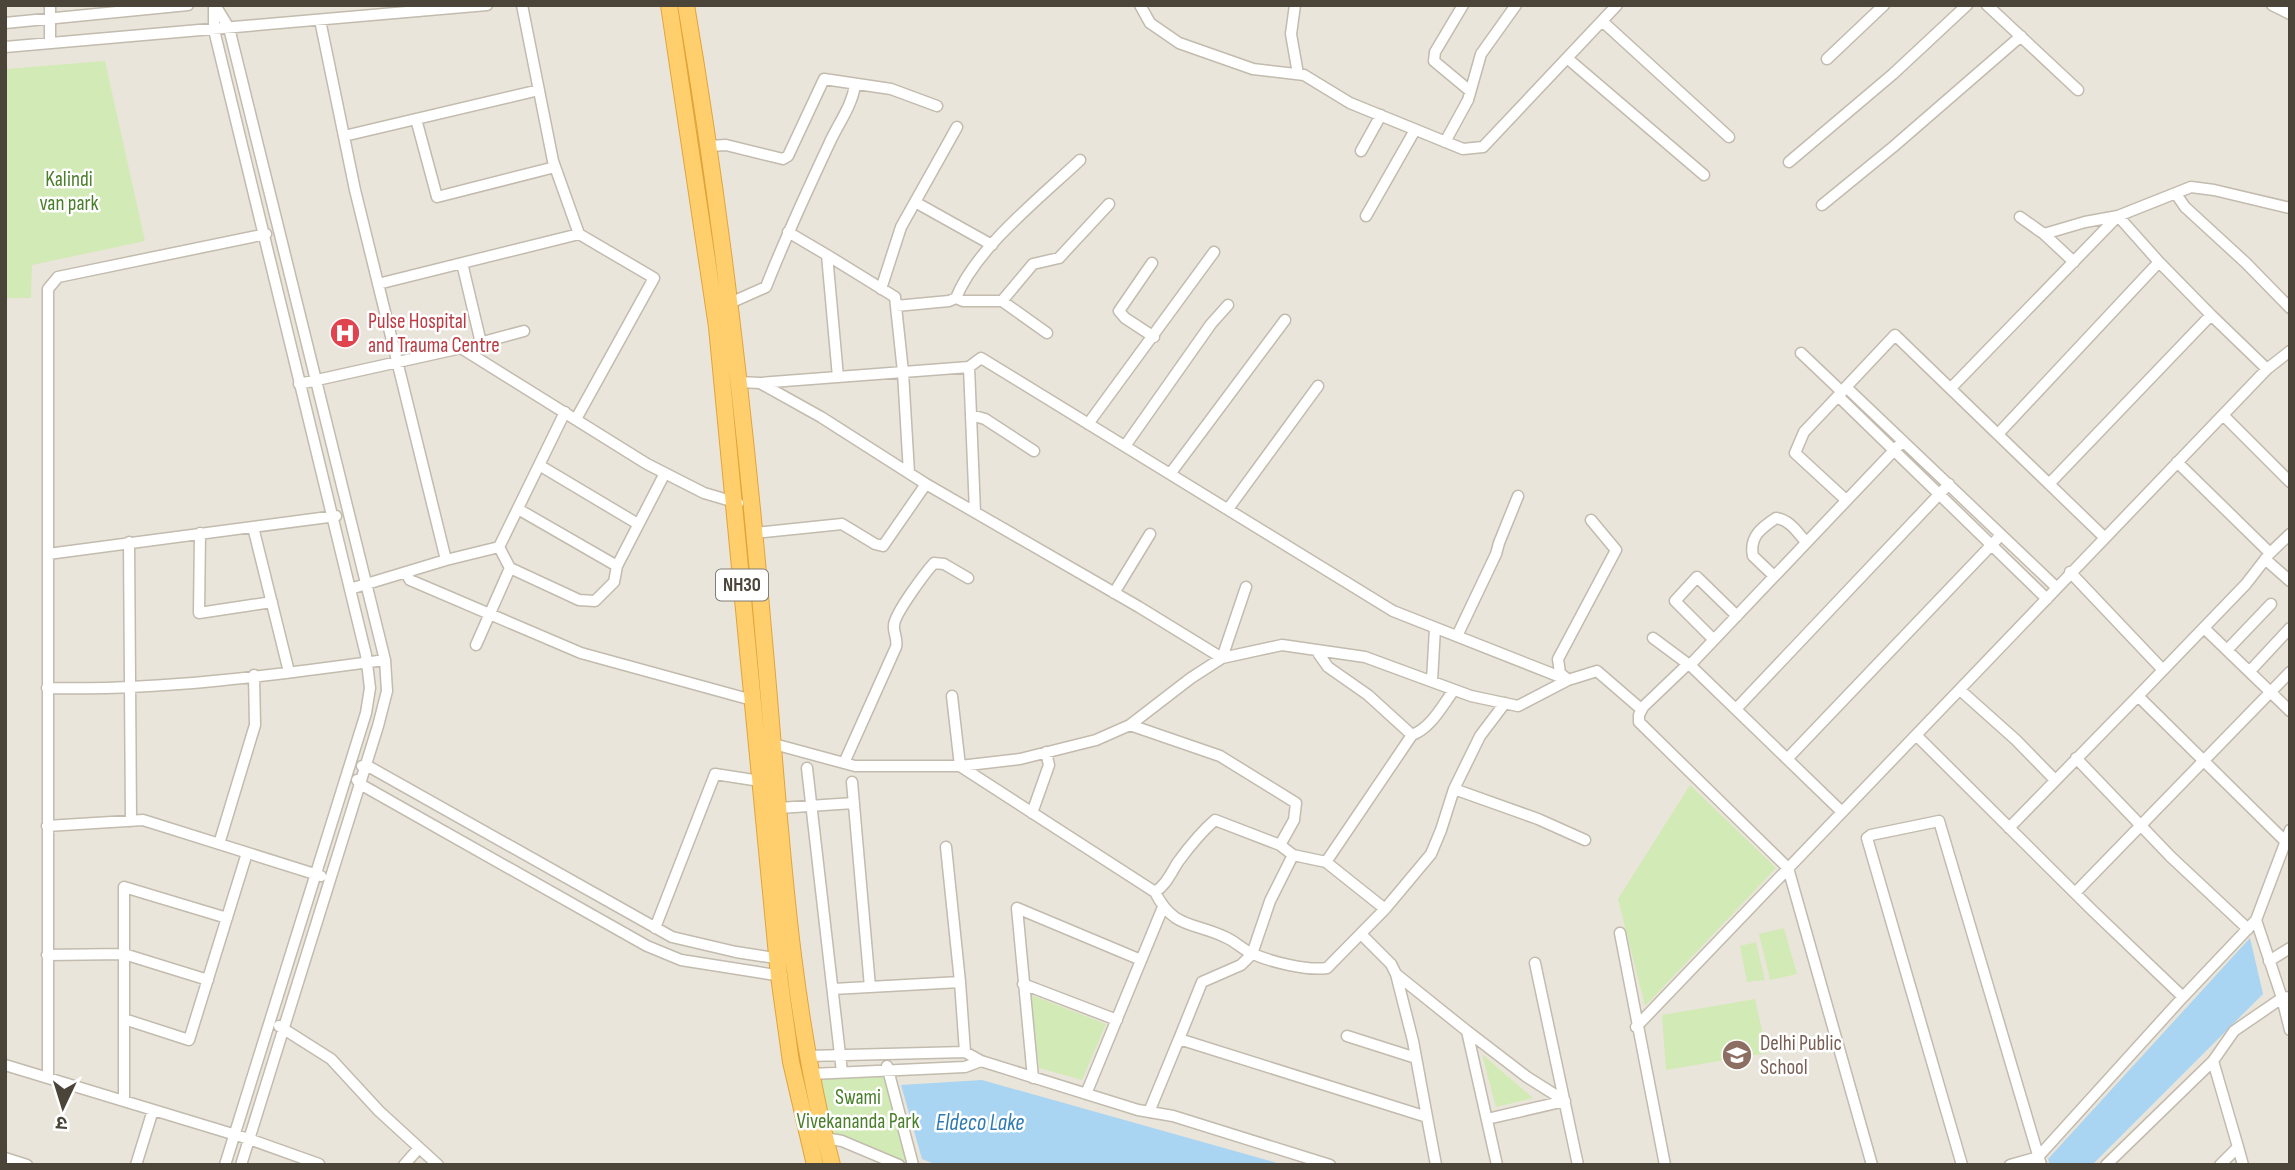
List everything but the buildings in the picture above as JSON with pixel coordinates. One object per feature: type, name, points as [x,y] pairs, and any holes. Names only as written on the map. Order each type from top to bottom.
[{"type":"highway","name":"NH30","points":[[669,5],[717,327],[760,781],[787,977],[791,1062],[815,1165]]},
{"type":"highway","name":"NH30","points":[[686,5],[730,303],[755,533],[779,808],[785,959]]},
{"type":"highway","name":"NH30","points":[[787,977],[832,1165]]},
{"type":"street","points":[[50,5],[50,43]]},
{"type":"street","points":[[5,23],[188,5]]},
{"type":"street","points":[[214,5],[229,28],[385,660],[387,691],[241,1165]]},
{"type":"street","points":[[214,5],[214,30],[350,589],[367,662],[370,688],[366,713],[349,769],[225,1165]]},
{"type":"street","points":[[5,47],[487,5]]},
{"type":"street","points":[[522,5],[555,167],[579,234],[654,278],[576,419]]},
{"type":"street","points":[[1140,5],[1150,23],[1179,43],[1253,69],[1304,75],[1350,103],[1463,149],[1483,147],[1617,5]]},
{"type":"street","points":[[1295,5],[1291,34],[1298,74]]},
{"type":"street","points":[[1463,5],[1435,52],[1434,61],[1471,91]]},
{"type":"street","points":[[1445,142],[1471,91],[1480,54],[1516,5]]},
{"type":"street","points":[[1827,60],[1884,5]]},
{"type":"street","points":[[1789,162],[1893,74],[1967,5]]},
{"type":"street","points":[[1987,5],[2078,90]]},
{"type":"street","points":[[2272,5],[2290,14]]},
{"type":"street","points":[[320,20],[378,284],[446,560]]},
{"type":"street","points":[[1602,21],[1730,137]]},
{"type":"street","points":[[1822,205],[2021,36]]},
{"type":"street","points":[[1567,58],[1704,175]]},
{"type":"street","points":[[708,146],[726,145],[783,159],[788,156],[824,79],[891,89],[937,106]]},
{"type":"street","points":[[730,303],[766,287],[788,232],[840,121],[853,101],[855,85]]},
{"type":"street","points":[[344,136],[539,90]]},
{"type":"street","points":[[1361,151],[1381,115]]},
{"type":"street","points":[[416,119],[437,197],[555,167]]},
{"type":"street","points":[[881,289],[901,227],[957,127]]},
{"type":"street","points":[[1366,216],[1415,130]]},
{"type":"street","points":[[896,306],[956,298],[960,288],[992,245],[1080,160]]},
{"type":"street","points":[[2044,234],[2118,216],[2191,187],[2290,208]]},
{"type":"street","points":[[2176,194],[2185,207],[2290,308]]},
{"type":"street","points":[[915,202],[992,245]]},
{"type":"street","points":[[1002,301],[1033,264],[1059,258],[1109,204]]},
{"type":"street","points":[[1951,388],[2118,216]]},
{"type":"street","points":[[2118,216],[2159,262],[2267,369]]},
{"type":"street","points":[[2020,217],[2044,234],[2074,262]]},
{"type":"street","points":[[48,1078],[48,289],[58,277],[279,232]]},
{"type":"street","points":[[788,232],[895,297],[909,473]]},
{"type":"street","points":[[378,284],[579,234]]},
{"type":"street","points":[[1088,424],[1214,252]]},
{"type":"street","points":[[827,255],[838,377]]},
{"type":"street","points":[[1998,435],[2159,262]]},
{"type":"street","points":[[462,263],[481,343]]},
{"type":"street","points":[[1152,263],[1119,311],[1154,337]]},
{"type":"street","points":[[956,298],[963,301],[1002,301],[1047,333]]},
{"type":"street","points":[[1125,446],[1211,324],[1228,305]]},
{"type":"street","points":[[2049,484],[2211,315]]},
{"type":"street","points":[[1170,474],[1285,320]]},
{"type":"street","points":[[299,384],[461,348],[524,331]]},
{"type":"street","points":[[1846,500],[1795,453],[1804,432],[1895,335],[2104,537]]},
{"type":"street","points":[[461,348],[704,493],[734,502],[751,503]]},
{"type":"street","points":[[1636,1027],[2070,572],[2267,369],[2290,351]]},
{"type":"street","points":[[1801,353],[1899,445],[1948,484],[2056,587]]},
{"type":"street","points":[[739,383],[969,367],[981,358],[1392,611],[1568,680]]},
{"type":"street","points":[[969,367],[975,512]]},
{"type":"street","points":[[760,383],[1222,658]]},
{"type":"street","points":[[1228,509],[1318,386]]},
{"type":"street","points":[[350,589],[499,547],[565,412]]},
{"type":"street","points":[[971,415],[985,419],[1034,451]]},
{"type":"street","points":[[2223,415],[2290,482]]},
{"type":"street","points":[[1899,445],[1939,493],[2047,598]]},
{"type":"street","points":[[1872,1165],[1788,868],[1639,722],[1641,709],[1714,640],[1899,445]]},
{"type":"street","points":[[2177,462],[2290,581]]},
{"type":"street","points":[[540,465],[638,524]]},
{"type":"street","points":[[499,547],[510,568],[579,600],[595,601],[614,582],[617,566],[665,472]]},
{"type":"street","points":[[755,533],[842,524],[883,546],[926,484]]},
{"type":"street","points":[[1735,709],[1948,484]]},
{"type":"street","points":[[1457,636],[1496,554],[1518,496]]},
{"type":"street","points":[[518,509],[617,566]]},
{"type":"street","points":[[48,554],[349,515]]},
{"type":"street","points":[[1774,576],[1754,556],[1752,540],[1758,532],[1776,518],[1780,518],[1787,520],[1806,542]]},
{"type":"street","points":[[1568,680],[1560,673],[1558,659],[1616,550],[1591,520]]},
{"type":"street","points":[[253,527],[289,672]]},
{"type":"street","points":[[200,533],[199,613],[272,602]]},
{"type":"street","points":[[1114,593],[1150,534]]},
{"type":"street","points":[[2009,828],[2204,628],[2290,534]]},
{"type":"street","points":[[1787,759],[2001,535]]},
{"type":"street","points":[[128,542],[131,821]]},
{"type":"street","points":[[844,763],[896,647],[893,628],[897,615],[934,563],[944,564],[968,578]]},
{"type":"street","points":[[476,645],[510,568]]},
{"type":"street","points":[[2070,572],[2163,670]]},
{"type":"street","points":[[406,573],[410,580],[581,653],[752,700]]},
{"type":"street","points":[[1714,640],[1675,601],[1697,577],[1737,616]]},
{"type":"street","points":[[1222,658],[1246,587]]},
{"type":"street","points":[[2228,649],[2271,604]]},
{"type":"street","points":[[1433,681],[1435,628]]},
{"type":"street","points":[[2204,628],[2290,710]]},
{"type":"street","points":[[2250,671],[2290,628]]},
{"type":"street","points":[[1653,638],[1689,665],[1842,813]]},
{"type":"street","points":[[774,744],[855,766],[960,766],[1020,759],[1096,740],[1130,725],[1222,658],[1282,645],[1364,657],[1471,696],[1518,706],[1568,680],[1597,671],[1641,709]]},
{"type":"street","points":[[1316,650],[1328,667],[1368,695],[1412,735]]},
{"type":"street","points":[[47,688],[93,689],[130,686],[289,672],[385,660]]},
{"type":"street","points":[[2075,893],[2290,672]]},
{"type":"street","points":[[219,844],[255,725],[254,675]]},
{"type":"street","points":[[1326,862],[1412,735],[1421,732],[1429,724],[1454,690]]},
{"type":"street","points":[[1960,690],[2016,740],[2055,780]]},
{"type":"street","points":[[2138,695],[2285,841]]},
{"type":"street","points":[[952,696],[960,766]]},
{"type":"street","points":[[960,766],[1154,892],[1163,908],[1184,924],[1229,938],[1252,954],[1314,970],[1327,968],[1385,909],[1431,854],[1454,789],[1480,736],[1505,704]]},
{"type":"street","points":[[1130,725],[1220,756],[1296,803],[1294,820],[1280,845]]},
{"type":"street","points":[[1916,735],[2183,997]]},
{"type":"street","points":[[1032,813],[1049,765],[1046,752]]},
{"type":"street","points":[[2076,758],[2171,857],[2252,924],[2286,998],[2290,1030]]},
{"type":"street","points":[[349,769],[366,765],[672,937],[736,952],[785,959]]},
{"type":"street","points":[[807,768],[842,1072]]},
{"type":"street","points":[[349,769],[360,785],[647,946],[681,960],[787,977]]},
{"type":"street","points":[[656,928],[715,774],[760,781]]},
{"type":"street","points":[[852,782],[870,987]]},
{"type":"street","points":[[1454,789],[1538,819],[1585,840]]},
{"type":"street","points":[[779,808],[854,803]]},
{"type":"street","points":[[47,826],[143,820],[331,879]]},
{"type":"street","points":[[1154,892],[1161,888],[1178,862],[1215,820],[1280,845],[1293,855],[1326,862],[1385,909]]},
{"type":"street","points":[[1962,1165],[1867,838],[1939,821],[2039,1161]]},
{"type":"street","points":[[2010,1165],[2039,1161],[2183,997],[2252,924],[2290,830]]},
{"type":"street","points":[[946,847],[965,1052]]},
{"type":"street","points":[[124,1019],[189,1040],[247,853]]},
{"type":"street","points":[[1149,1112],[1202,982],[1241,965],[1252,954],[1270,901],[1293,855]]},
{"type":"street","points":[[124,1101],[124,887],[227,918]]},
{"type":"street","points":[[1033,1078],[1017,908],[1141,960]]},
{"type":"street","points":[[1086,1094],[1163,908]]},
{"type":"street","points":[[1620,933],[1636,1027],[1665,1165]]},
{"type":"street","points":[[1361,934],[1391,964],[1396,974],[1416,1058],[1436,1165]]},
{"type":"street","points":[[2269,961],[2290,948]]},
{"type":"street","points":[[47,955],[124,954],[208,980]]},
{"type":"street","points":[[1535,963],[1578,1165]]},
{"type":"street","points":[[1396,974],[1527,1077],[1565,1101]]},
{"type":"street","points":[[833,989],[960,982]]},
{"type":"street","points":[[1023,984],[1116,1020]]},
{"type":"street","points":[[2106,1165],[2213,1060],[2234,1031],[2286,998]]},
{"type":"street","points":[[270,1023],[285,1028],[331,1059],[379,1111],[438,1165]]},
{"type":"street","points":[[1467,1031],[1497,1165]]},
{"type":"street","points":[[1347,1036],[1416,1058]]},
{"type":"street","points":[[1179,1039],[1427,1117]]},
{"type":"street","points":[[807,1056],[965,1052],[981,1061],[1033,1078],[1149,1112],[1173,1116],[1331,1165]]},
{"type":"street","points":[[886,1054],[913,1165]]},
{"type":"street","points":[[2213,1060],[2243,1165]]},
{"type":"street","points":[[811,1074],[965,1067],[981,1061]]},
{"type":"street","points":[[5,1065],[249,1139],[319,1164]]},
{"type":"street","points":[[1487,1119],[1565,1101]]},
{"type":"street","points":[[136,1165],[153,1110]]},
{"type":"street","points":[[825,1138],[842,1141],[899,1165]]},
{"type":"street","points":[[2220,1165],[2238,1147]]},
{"type":"street","points":[[404,1165],[419,1148]]},
{"type":"street","points":[[5,1158],[27,1165]]},
{"type":"shaded area","points":[[5,5],[2290,5],[2290,1165],[5,1165]]},
{"type":"green space","name":"Kalindi van park","points":[[105,61],[145,241],[32,265],[31,298],[5,298],[5,69]]},
{"type":"green space","points":[[1690,785],[1776,868],[1645,1006],[1618,899]]},
{"type":"green space","points":[[1784,928],[1797,974],[1770,980],[1759,934]]},
{"type":"green space","points":[[1756,942],[1765,980],[1747,982],[1740,946]]},
{"type":"green space","points":[[1031,995],[1106,1024],[1082,1080],[1039,1068]]},
{"type":"green space","points":[[1755,999],[1767,1053],[1666,1070],[1662,1015]]},
{"type":"green space","points":[[1482,1054],[1533,1098],[1496,1107]]},
{"type":"green space","name":"Swami Vivekananda Park","points":[[884,1076],[908,1164],[828,1134],[816,1078]]},
{"type":"water","points":[[2250,938],[2263,994],[2092,1165],[2050,1165],[2048,1159]]},
{"type":"water","name":"Eldeco Lake","points":[[982,1080],[1284,1165],[937,1165],[922,1159],[901,1085]]},
{"type":"place","name":"Pulse Hospital and Trauma Centre","points":[[345,333]]},
{"type":"place","name":"Delhi Public School","points":[[1737,1055]]}]
